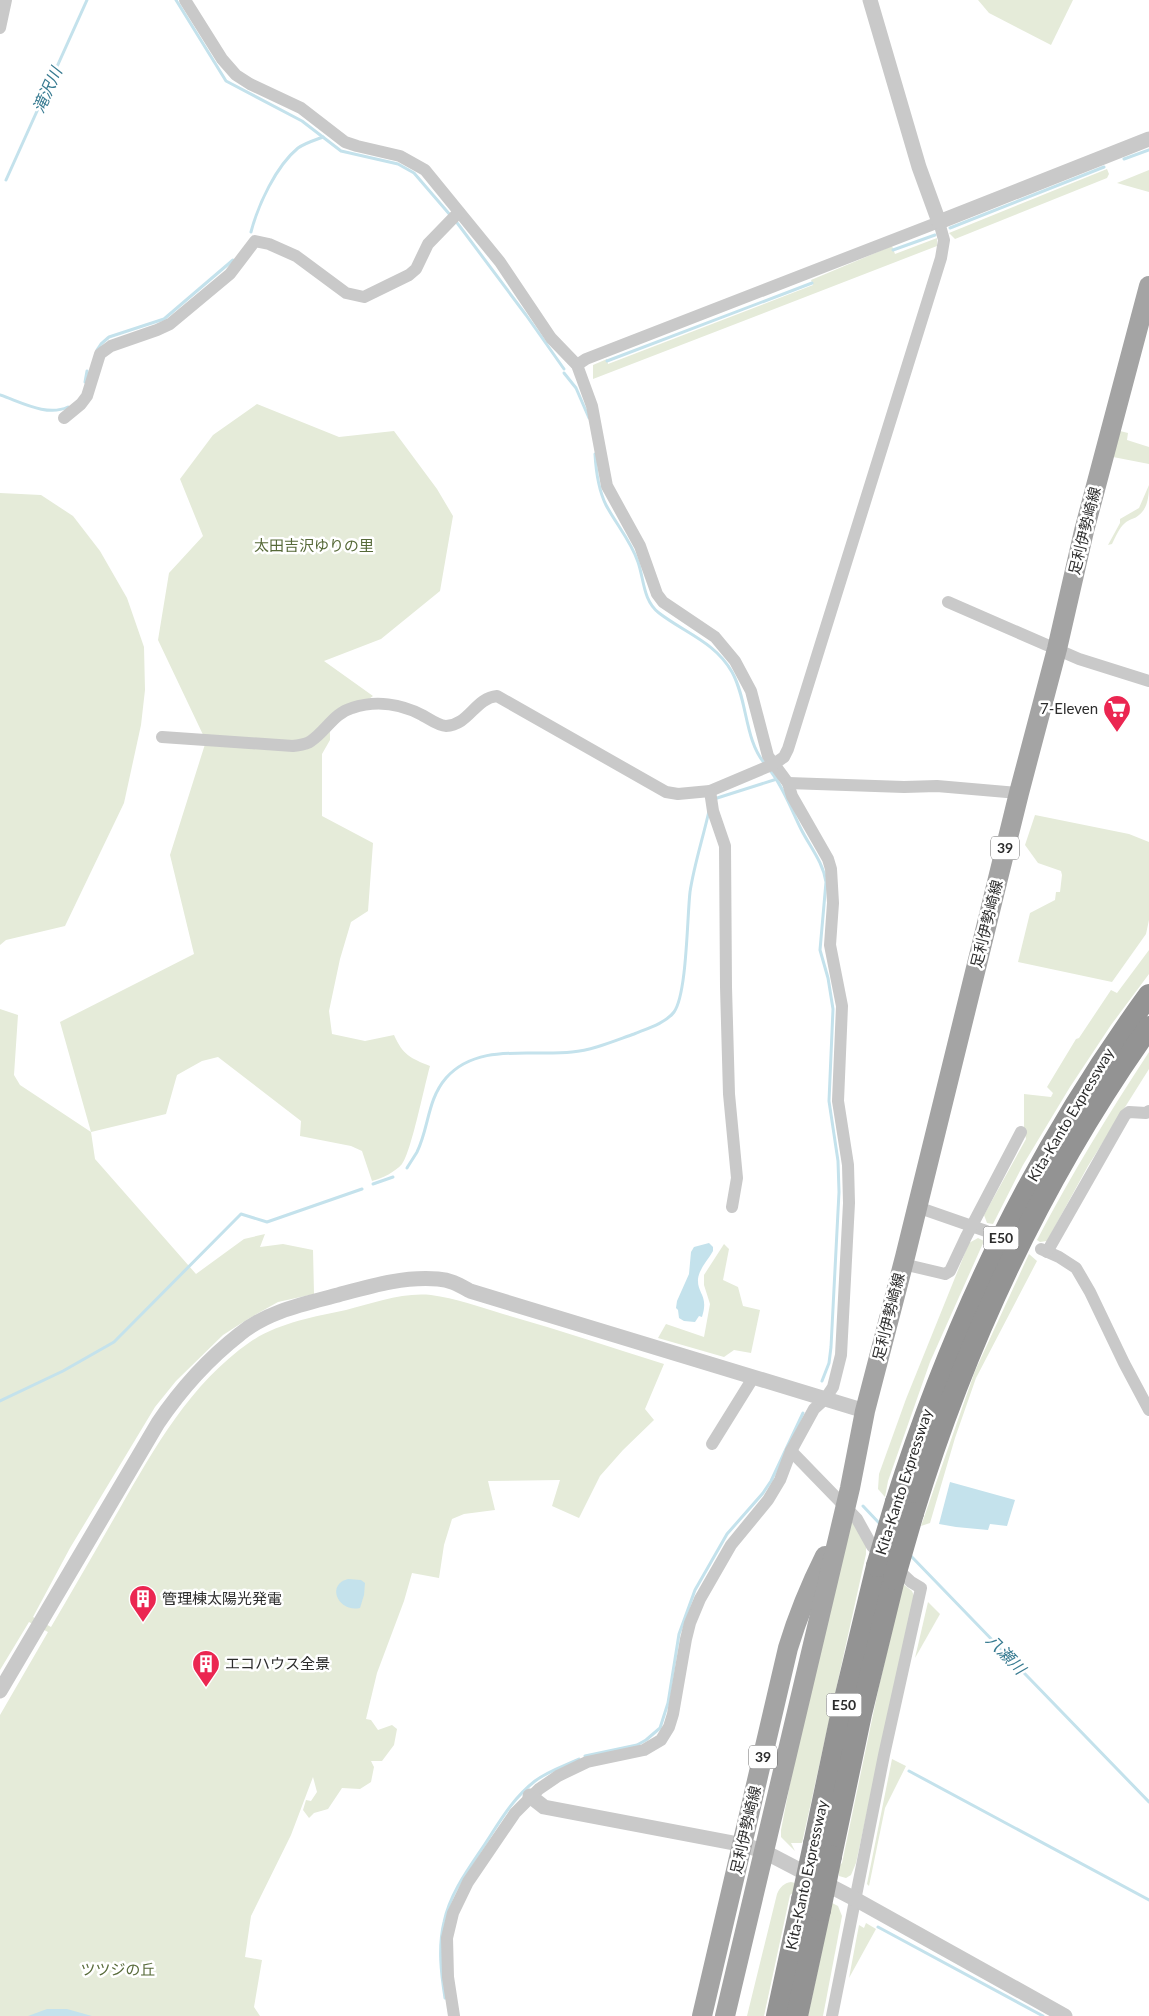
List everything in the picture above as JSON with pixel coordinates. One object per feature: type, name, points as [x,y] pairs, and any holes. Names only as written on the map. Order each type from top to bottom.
[{"type":"highway","name":"Kita-Kanto Expressway","points":[[777,2016],[811,1905],[823,1850],[861,1714],[885,1573],[904,1507],[931,1398],[974,1294],[1006,1227],[1050,1145],[1086,1086],[1149,995]]},
{"type":"highway","name":"Kita-Kanto Expressway","points":[[904,1507],[929,1460],[956,1386],[992,1301],[1025,1232],[1067,1155],[1099,1102],[1149,1027]]},
{"type":"highway","name":"Kita-Kanto Expressway","points":[[797,2016],[811,1905]]},
{"type":"main road","name":"足利伊勢崎線","points":[[724,2016],[845,1505],[865,1411],[1019,792],[1057,648],[1084,531],[1149,286]]},
{"type":"main road","name":"足利伊勢崎線","points":[[702,2016],[744,1845],[765,1744],[796,1621],[836,1533],[845,1505]]},
{"type":"street","points":[[0,28],[6,0]]},
{"type":"street","points":[[185,0],[222,59],[236,75],[250,84],[301,108],[345,142],[400,156],[419,167],[430,177],[500,262],[551,338],[577,365],[592,406],[608,486],[640,546],[658,594],[663,602],[714,637],[735,661],[751,691],[765,748],[788,783],[792,796],[832,869],[833,903],[830,945],[842,1006],[838,1101],[848,1165],[849,1203],[841,1355],[833,1386],[825,1399],[814,1409],[791,1451],[780,1480],[768,1500],[730,1545],[697,1605],[686,1639],[673,1714],[669,1728],[661,1740],[644,1750],[601,1758],[550,1780],[530,1796],[515,1813],[468,1882],[453,1913],[447,1938],[447,1964],[454,2016]]},
{"type":"street","points":[[162,737],[293,746],[312,741],[332,720],[343,712],[362,705],[396,705],[404,707],[443,726],[461,722],[486,698],[497,696],[666,792],[678,794],[710,791],[774,764],[784,757],[941,258],[944,240],[919,167],[870,0]]},
{"type":"street","points":[[577,365],[594,356],[1149,139]]},
{"type":"street","points":[[64,418],[81,404],[87,396],[100,354],[111,346],[170,324],[230,274],[254,240],[269,244],[296,256],[346,294],[364,297],[409,275],[416,269],[428,244],[459,212]]},
{"type":"street","points":[[948,602],[1079,658],[1149,681]]},
{"type":"street","points":[[788,783],[904,787],[937,786],[1019,792]]},
{"type":"street","points":[[710,791],[713,811],[725,846],[729,1094],[737,1178],[732,1207]]},
{"type":"street","points":[[1148,1115],[1129,1112],[1125,1115],[1044,1250],[1076,1268],[1149,1410]]},
{"type":"street","points":[[903,1264],[948,1273],[1020,1132]]},
{"type":"street","points":[[917,1207],[986,1231]]},
{"type":"street","points":[[0,1691],[153,1430],[170,1405],[204,1366],[240,1334],[279,1312],[382,1283],[403,1280],[439,1279],[453,1281],[470,1291],[865,1411]]},
{"type":"street","points":[[712,1444],[753,1378]]},
{"type":"street","points":[[791,1451],[857,1519],[872,1546],[911,1582],[921,1588],[884,1755],[832,2016]]},
{"type":"street","points":[[530,1796],[544,1807],[744,1845],[763,1851],[855,1899],[1065,2016]]},
{"type":"green space","points":[[978,0],[1073,0],[1051,45],[989,13]]},
{"type":"green space","points":[[1107,169],[1109,174],[1107,178],[955,239],[949,233]]},
{"type":"green space","points":[[1149,170],[1149,192],[1117,183]]},
{"type":"green space","points":[[937,238],[937,246],[593,379],[593,365],[607,359],[608,364],[813,285],[811,280],[892,246],[895,254]]},
{"type":"green space","name":"太田吉沢ゆりの里","points":[[257,404],[339,437],[394,431],[437,489],[453,516],[440,591],[381,639],[324,661],[373,696],[330,728],[330,740],[322,754],[322,816],[373,843],[368,911],[351,922],[340,959],[329,1011],[332,1034],[365,1041],[394,1035],[408,1055],[430,1066],[406,1157],[396,1170],[372,1181],[362,1151],[351,1146],[300,1136],[301,1121],[218,1057],[202,1061],[177,1075],[166,1114],[91,1132],[60,1022],[194,954],[170,855],[206,741],[158,640],[169,573],[203,536],[180,479],[213,435]]},
{"type":"green space","points":[[1120,431],[1128,433],[1127,440],[1149,447],[1149,464],[1113,457]]},
{"type":"green space","points":[[1149,485],[1146,505],[1142,512],[1123,525],[1112,544],[1108,545],[1120,523],[1120,519],[1139,508]]},
{"type":"green space","points":[[0,493],[41,495],[73,516],[100,551],[127,598],[144,647],[145,690],[141,725],[124,803],[65,926],[6,940],[0,945]]},
{"type":"green space","points":[[1035,815],[1129,834],[1149,842],[1149,920],[1146,934],[1112,982],[1018,962],[1030,913],[1055,900],[1056,892],[1060,892],[1062,875],[1061,871],[1038,863],[1025,845]]},
{"type":"green space","points":[[1149,950],[1149,974],[1111,1025],[1070,1087],[1023,1165],[993,1224],[987,1223],[984,1215],[1026,1139],[1024,1130],[1024,1094],[1051,1097],[1053,1093],[1047,1087],[1076,1039],[1079,1038],[1111,990],[1117,993]]},
{"type":"green space","name":"ツツジの丘","points":[[0,1009],[18,1015],[14,1075],[20,1085],[91,1132],[95,1159],[196,1274],[244,1239],[265,1234],[260,1247],[283,1244],[313,1250],[314,1294],[278,1302],[223,1335],[176,1381],[155,1407],[70,1548],[33,1617],[51,1627],[147,1462],[176,1418],[209,1377],[250,1342],[272,1330],[321,1315],[388,1299],[420,1294],[449,1298],[467,1303],[664,1364],[645,1409],[654,1420],[600,1476],[579,1518],[552,1506],[560,1480],[488,1481],[495,1510],[464,1514],[452,1519],[444,1545],[439,1578],[412,1573],[404,1601],[377,1673],[366,1719],[371,1720],[378,1730],[392,1725],[397,1729],[394,1745],[382,1761],[371,1761],[374,1767],[371,1782],[360,1789],[342,1788],[328,1809],[314,1813],[309,1818],[303,1810],[306,1800],[311,1801],[317,1792],[313,1777],[291,1835],[251,1916],[245,1957],[262,1960],[254,2007],[260,2016],[0,2016],[0,1715],[48,1632],[29,1622],[0,1670]]},
{"type":"green space","points":[[1149,1052],[1149,1069],[1088,1166],[1047,1241],[1040,1242],[1037,1240],[1077,1168]]},
{"type":"green space","points":[[978,1238],[984,1241],[930,1362],[888,1481],[885,1497],[878,1489],[879,1474],[906,1399],[969,1243]]},
{"type":"green space","points":[[724,1244],[729,1249],[723,1280],[738,1287],[743,1306],[760,1310],[751,1353],[734,1350],[724,1357],[658,1338],[666,1324],[704,1337],[710,1304],[704,1285],[704,1275]]},
{"type":"green space","points":[[1029,1254],[1037,1261],[976,1378],[955,1438],[930,1523],[921,1526],[975,1371]]},
{"type":"green space","points":[[850,1520],[854,1522],[866,1546],[866,1554],[802,1843],[791,1843],[795,1851],[781,1837],[781,1830],[797,1748]]},
{"type":"green space","points":[[903,1584],[912,1591],[914,1596],[856,1863],[851,1875],[846,1878],[839,1876],[839,1866],[842,1863],[879,1686]]},
{"type":"green space","points":[[928,1602],[940,1614],[915,1658]]},
{"type":"green space","points":[[892,1759],[906,1766],[885,1808],[869,1886],[867,1884]]},
{"type":"green space","points":[[791,1882],[795,1883],[793,1893],[790,1895],[764,2016],[747,2016],[777,1894],[782,1886]]},
{"type":"green space","points":[[832,1903],[838,1906],[842,1916],[823,2016],[808,2016]]},
{"type":"green space","points":[[866,1923],[876,1929],[849,1978],[859,1925],[864,1928]]},
{"type":"water","points":[[709,1243],[713,1247],[713,1251],[702,1268],[698,1279],[699,1288],[704,1299],[702,1317],[699,1316],[695,1322],[684,1321],[679,1318],[676,1308],[677,1301],[689,1274],[691,1252],[694,1247]]},
{"type":"water","points":[[950,1482],[1015,1500],[1007,1526],[990,1524],[988,1530],[939,1524]]},
{"type":"water","points":[[348,1579],[361,1580],[365,1583],[360,1608],[346,1606],[338,1598],[337,1587],[341,1582]]},
{"type":"water","points":[[47,2009],[67,2009],[92,2016],[28,2016]]},
{"type":"waterway","name":"滝沢川","points":[[6,180],[87,0]]},
{"type":"waterway","points":[[176,0],[226,81],[302,121],[341,151],[398,164],[414,173],[451,216]]},
{"type":"waterway","points":[[251,232],[263,198],[282,165],[298,148],[323,137]]},
{"type":"waterway","points":[[1124,159],[1149,150]]},
{"type":"waterway","points":[[950,228],[1104,167]]},
{"type":"waterway","points":[[455,220],[564,369]]},
{"type":"waterway","points":[[893,250],[935,235]]},
{"type":"waterway","points":[[97,350],[109,337],[164,319],[233,260]]},
{"type":"waterway","points":[[607,361],[812,283]]},
{"type":"waterway","points":[[85,382],[87,371]]},
{"type":"waterway","points":[[564,373],[576,388],[589,418]]},
{"type":"waterway","points":[[0,395],[25,405],[43,409],[60,410],[68,407]]},
{"type":"waterway","points":[[595,454],[598,480],[603,499],[635,554],[650,602],[659,613],[708,645],[725,662],[737,683],[753,743],[765,764]]},
{"type":"waterway","points":[[769,769],[783,790],[801,829],[819,861],[826,882],[820,950],[828,978],[833,1009],[829,1101],[838,1161],[839,1192],[831,1347],[829,1363],[822,1381]]},
{"type":"waterway","points":[[714,799],[777,779]]},
{"type":"waterway","points":[[407,1168],[421,1143],[435,1095],[446,1078],[459,1067],[473,1059],[489,1055],[505,1053],[556,1053],[588,1049],[650,1028],[674,1012],[682,989],[690,892],[709,811]]},
{"type":"waterway","points":[[373,1184],[393,1177]]},
{"type":"waterway","points":[[0,1401],[63,1371],[114,1342],[241,1214],[267,1222],[362,1189]]},
{"type":"waterway","points":[[585,1756],[637,1745],[660,1728],[668,1703],[679,1634],[695,1590],[727,1534],[763,1493],[771,1481],[803,1413]]},
{"type":"waterway","name":"八瀬川","points":[[863,1506],[880,1524]]},
{"type":"waterway","name":"八瀬川","points":[[910,1555],[1149,1802]]},
{"type":"waterway","points":[[445,1998],[441,1960],[442,1931],[447,1911],[461,1881],[513,1802],[540,1777],[579,1759]]},
{"type":"waterway","points":[[909,1771],[1149,1900]]},
{"type":"waterway","points":[[878,1927],[1043,2016]]},
{"type":"place","name":"7-Eleven","points":[[1117,733]]},
{"type":"place","name":"管理棟太陽光発電","points":[[143,1623]]},
{"type":"place","name":"エコハウス全景","points":[[206,1688]]}]
